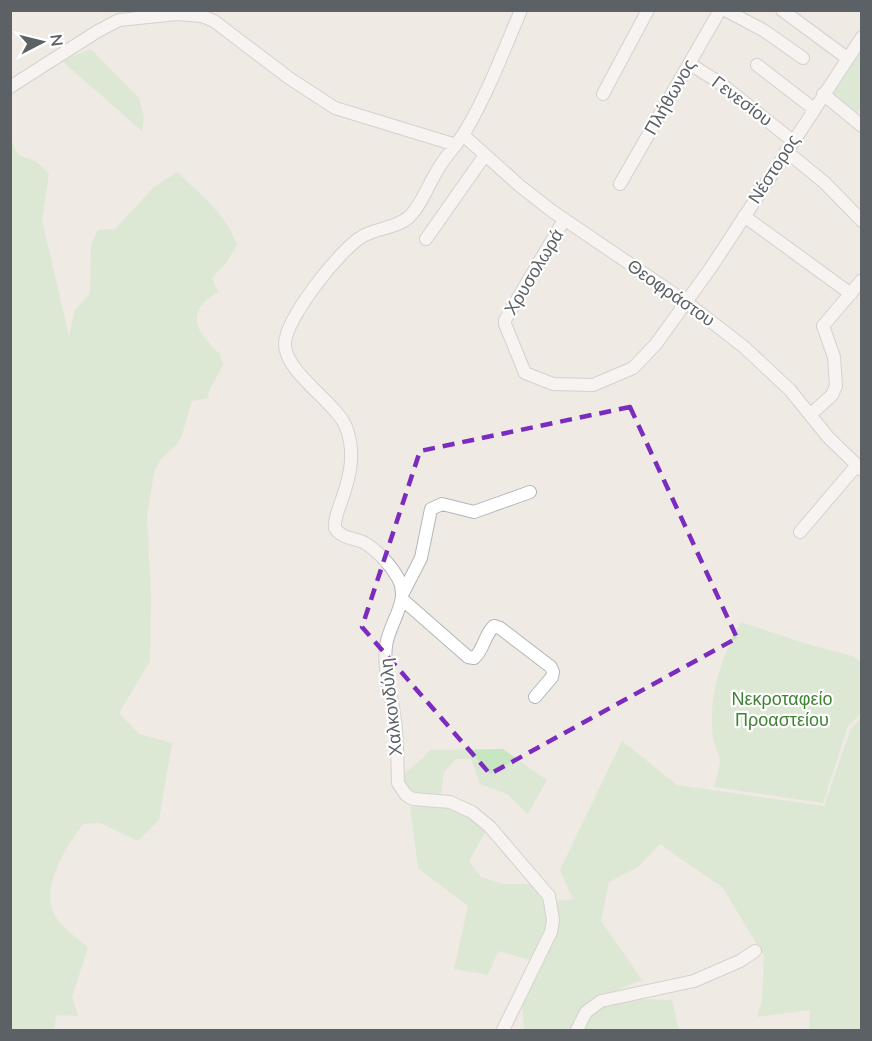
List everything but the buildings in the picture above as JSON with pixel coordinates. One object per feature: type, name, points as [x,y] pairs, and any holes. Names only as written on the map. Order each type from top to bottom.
[{"type":"street","points":[[521,10],[476,112],[459,140],[439,166],[409,217],[361,236],[321,279],[293,318],[285,342],[292,362],[317,394],[340,416],[348,434],[352,461],[335,519],[335,528],[343,536],[364,543],[380,556],[397,576],[403,597],[468,657],[474,658],[479,654],[489,630],[494,626],[500,628],[551,667],[554,672],[552,677],[535,697]]},
{"type":"street","points":[[603,94],[648,10]]},
{"type":"street","name":"Πλήθωνος","points":[[620,184],[720,10]]},
{"type":"street","points":[[725,10],[763,30],[803,58]]},
{"type":"street","points":[[782,10],[847,58]]},
{"type":"street","points":[[10,87],[119,20],[190,14],[214,21],[289,78],[335,108],[459,140]]},
{"type":"street","name":"Νέστορος","points":[[686,302],[861,37]]},
{"type":"street","name":"Γενεσίου","points":[[690,64],[720,82],[789,146],[861,221]]},
{"type":"street","points":[[757,65],[813,109]]},
{"type":"street","points":[[823,94],[859,120]]},
{"type":"street","name":"Θεοφράστου","points":[[459,140],[485,155],[564,220],[686,302],[744,347],[790,390],[828,437],[859,467]]},
{"type":"street","points":[[426,239],[485,155]]},
{"type":"street","points":[[744,216],[851,294]]},
{"type":"street","name":"Χρυσολωρά","points":[[564,220],[505,320],[510,339],[525,373],[553,384],[593,385],[633,368],[656,344],[686,302]]},
{"type":"street","points":[[810,415],[832,395],[836,387],[834,357],[823,326],[861,280]]},
{"type":"street","points":[[800,532],[859,467]]},
{"type":"street","name":"Χαλκονδύλη","points":[[503,1030],[546,946],[553,920],[549,896],[481,818],[450,802],[412,799],[401,789],[398,783],[395,723],[386,650],[392,624],[421,558],[431,509],[442,504],[474,512],[530,492]]},
{"type":"street","points":[[577,1030],[586,1012],[601,1001],[694,981],[740,961],[755,951]]},
{"type":"highlighted area","points":[[630,407],[737,638],[490,774],[362,627],[420,451]]},
{"type":"green space","points":[[91,49],[139,98],[144,117],[142,131],[62,61]]},
{"type":"green space","points":[[861,51],[861,107],[855,114],[833,94]]},
{"type":"green space","points":[[11,142],[19,155],[37,162],[49,174],[42,220],[69,336],[75,310],[90,294],[91,245],[98,230],[115,229],[153,188],[177,172],[219,214],[237,245],[226,263],[212,278],[218,292],[200,307],[197,319],[201,332],[220,353],[223,365],[208,393],[209,398],[192,401],[182,435],[177,444],[160,460],[154,472],[147,517],[151,595],[150,661],[119,713],[139,734],[172,743],[159,820],[138,841],[100,823],[83,824],[62,857],[52,883],[50,896],[52,908],[60,923],[88,948],[72,997],[78,1016],[56,1015],[54,1030],[11,1030]]},
{"type":"green space","name":"Νεκροταφείο Προαστείου","points":[[741,622],[852,656],[861,662],[861,713],[848,726],[823,803],[714,787],[720,760],[713,738],[714,692],[727,649]]},
{"type":"green space","points":[[861,719],[861,1030],[809,1030],[810,1010],[757,1017],[762,1000],[764,956],[723,888],[660,844],[638,867],[609,882],[601,921],[642,980],[593,1000],[574,1030],[524,1030],[522,999],[556,901],[573,899],[560,870],[622,741],[677,785],[824,806],[851,728]]},
{"type":"green space","points":[[503,749],[547,780],[528,814],[507,794],[480,784],[471,759],[456,759],[444,772],[441,795],[410,792],[400,777],[430,750]]},
{"type":"green space","points":[[441,804],[464,813],[487,829],[469,861],[481,877],[503,884],[535,884],[542,894],[548,913],[547,922],[545,931],[530,960],[498,951],[488,975],[454,969],[468,906],[418,868],[410,807]]},
{"type":"green space","points":[[613,998],[672,1000],[679,1030],[581,1030],[586,1019]]}]
